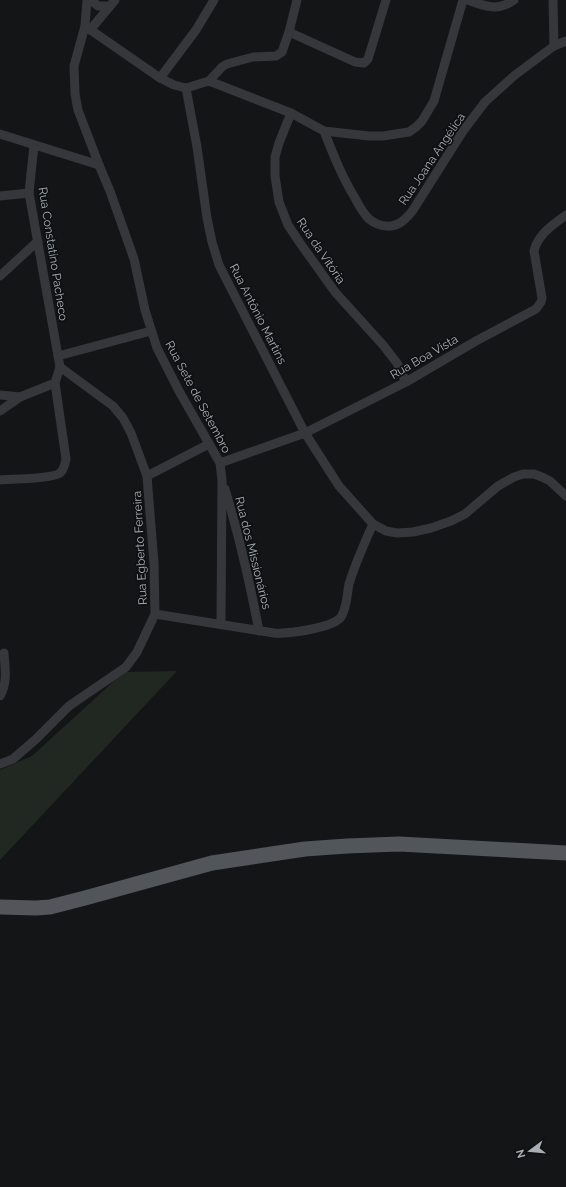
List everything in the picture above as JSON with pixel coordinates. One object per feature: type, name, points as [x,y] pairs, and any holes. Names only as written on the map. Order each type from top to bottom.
[{"type":"main road","points":[[0,907],[50,907],[212,863],[305,849],[399,844],[566,853]]},
{"type":"street","points":[[87,0],[88,28]]},
{"type":"street","points":[[91,0],[98,6],[112,3]]},
{"type":"street","points":[[160,78],[196,30],[214,0]]},
{"type":"street","points":[[88,28],[160,78],[174,85],[186,88],[209,80],[227,64],[252,57],[276,56],[282,52],[297,0]]},
{"type":"street","points":[[289,32],[355,62],[364,63],[368,59],[386,0]]},
{"type":"street","points":[[209,80],[291,113],[324,131],[368,136],[383,136],[409,132],[422,121],[434,101],[463,0]]},
{"type":"street","points":[[468,0],[488,8],[509,4],[514,0]]},
{"type":"street","points":[[552,0],[554,46]]},
{"type":"street","points":[[88,28],[112,3]]},
{"type":"street","name":"Rua Sete de Setembro","points":[[88,28],[74,66],[75,94],[78,110],[110,191],[134,259],[151,331],[178,391],[220,463],[222,480],[221,624]]},
{"type":"street","name":"Rua Joana Angélica","points":[[324,131],[338,166],[361,210],[376,224],[384,226],[399,224],[414,210],[463,131],[485,102],[515,75],[554,46],[566,41]]},
{"type":"street","name":"Rua Antônio Martins","points":[[186,88],[198,147],[207,218],[219,265],[305,433],[339,486],[373,524]]},
{"type":"street","name":"Rua da Vitória","points":[[291,113],[275,157],[275,176],[279,202],[286,219],[300,243],[335,292],[383,344],[397,363],[406,382]]},
{"type":"street","points":[[0,134],[99,165]]},
{"type":"street","name":"Rua Constatino Pacheco","points":[[34,145],[29,193],[60,367]]},
{"type":"street","points":[[0,196],[29,193]]},
{"type":"street","name":"Rua Boa Vista","points":[[220,463],[305,433],[406,382],[476,341],[536,309],[540,306],[542,298],[534,251],[536,244],[542,234],[566,215]]},
{"type":"street","points":[[0,276],[38,241]]},
{"type":"street","points":[[58,356],[151,331]]},
{"type":"street","points":[[0,480],[47,477],[57,475],[63,469],[66,459],[55,383],[60,367]]},
{"type":"street","name":"Rua Egberto Ferreira","points":[[0,764],[13,758],[36,739],[69,706],[126,667],[136,652],[155,614],[154,563],[147,476],[131,433],[123,418],[113,406],[60,367]]},
{"type":"street","points":[[0,411],[20,397],[55,383]]},
{"type":"street","points":[[0,395],[20,397]]},
{"type":"street","points":[[147,476],[209,444]]},
{"type":"street","points":[[155,614],[286,634],[325,626],[341,617],[359,555],[373,524],[386,531],[397,533],[413,532],[431,528],[465,514],[505,481],[523,474],[534,474],[550,481],[566,496]]},
{"type":"street","name":"Rua dos Missionários","points":[[222,480],[235,524],[259,631]]},
{"type":"street","points":[[0,696],[5,681],[4,653]]},
{"type":"shaded area","points":[[177,671],[0,860],[0,770],[32,756],[124,672]]}]
